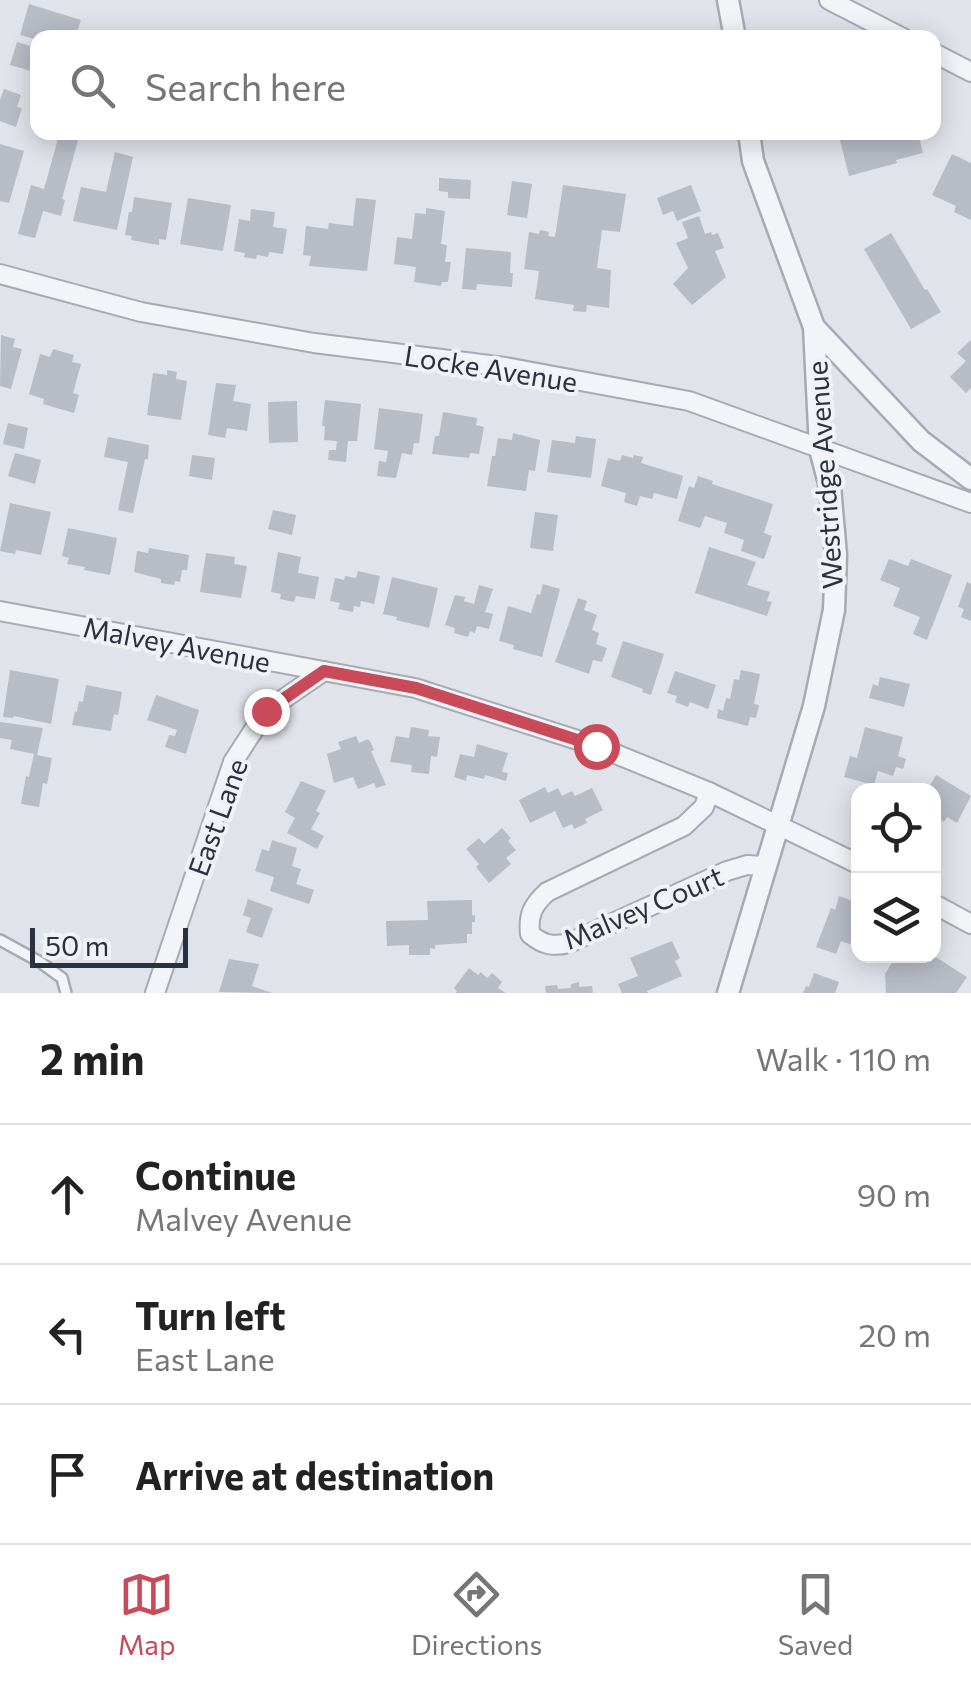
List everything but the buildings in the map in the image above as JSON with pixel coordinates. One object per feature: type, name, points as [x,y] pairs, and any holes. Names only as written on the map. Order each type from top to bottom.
[{"type":"street","points":[[728,0],[734,30]]},
{"type":"street","points":[[829,0],[887,30]]},
{"type":"street","points":[[941,57],[971,72]]},
{"type":"street","name":"Westridge Avenue","points":[[728,993],[814,706],[834,610],[836,555],[830,488],[820,449],[814,327],[753,161],[750,140]]},
{"type":"street","name":"Locke Avenue","points":[[0,274],[141,312],[314,342],[505,367],[689,402],[971,503]]},
{"type":"street","points":[[814,327],[921,441],[971,479]]},
{"type":"street","name":"Malvey Avenue","points":[[0,610],[416,688],[596,746],[710,792],[851,861]]},
{"type":"street","name":"East Lane","points":[[155,993],[233,762],[266,711],[324,671]]},
{"type":"street","name":"Malvey Court","points":[[710,792],[704,807],[684,826],[547,892],[535,903],[528,918],[530,934],[539,942],[554,946],[569,943],[727,871],[746,865],[764,866]]},
{"type":"street","points":[[941,908],[971,924]]},
{"type":"lane","points":[[0,940],[62,978],[66,993]]},
{"type":"route","points":[[266,711],[324,671],[416,688],[596,746]]}]
